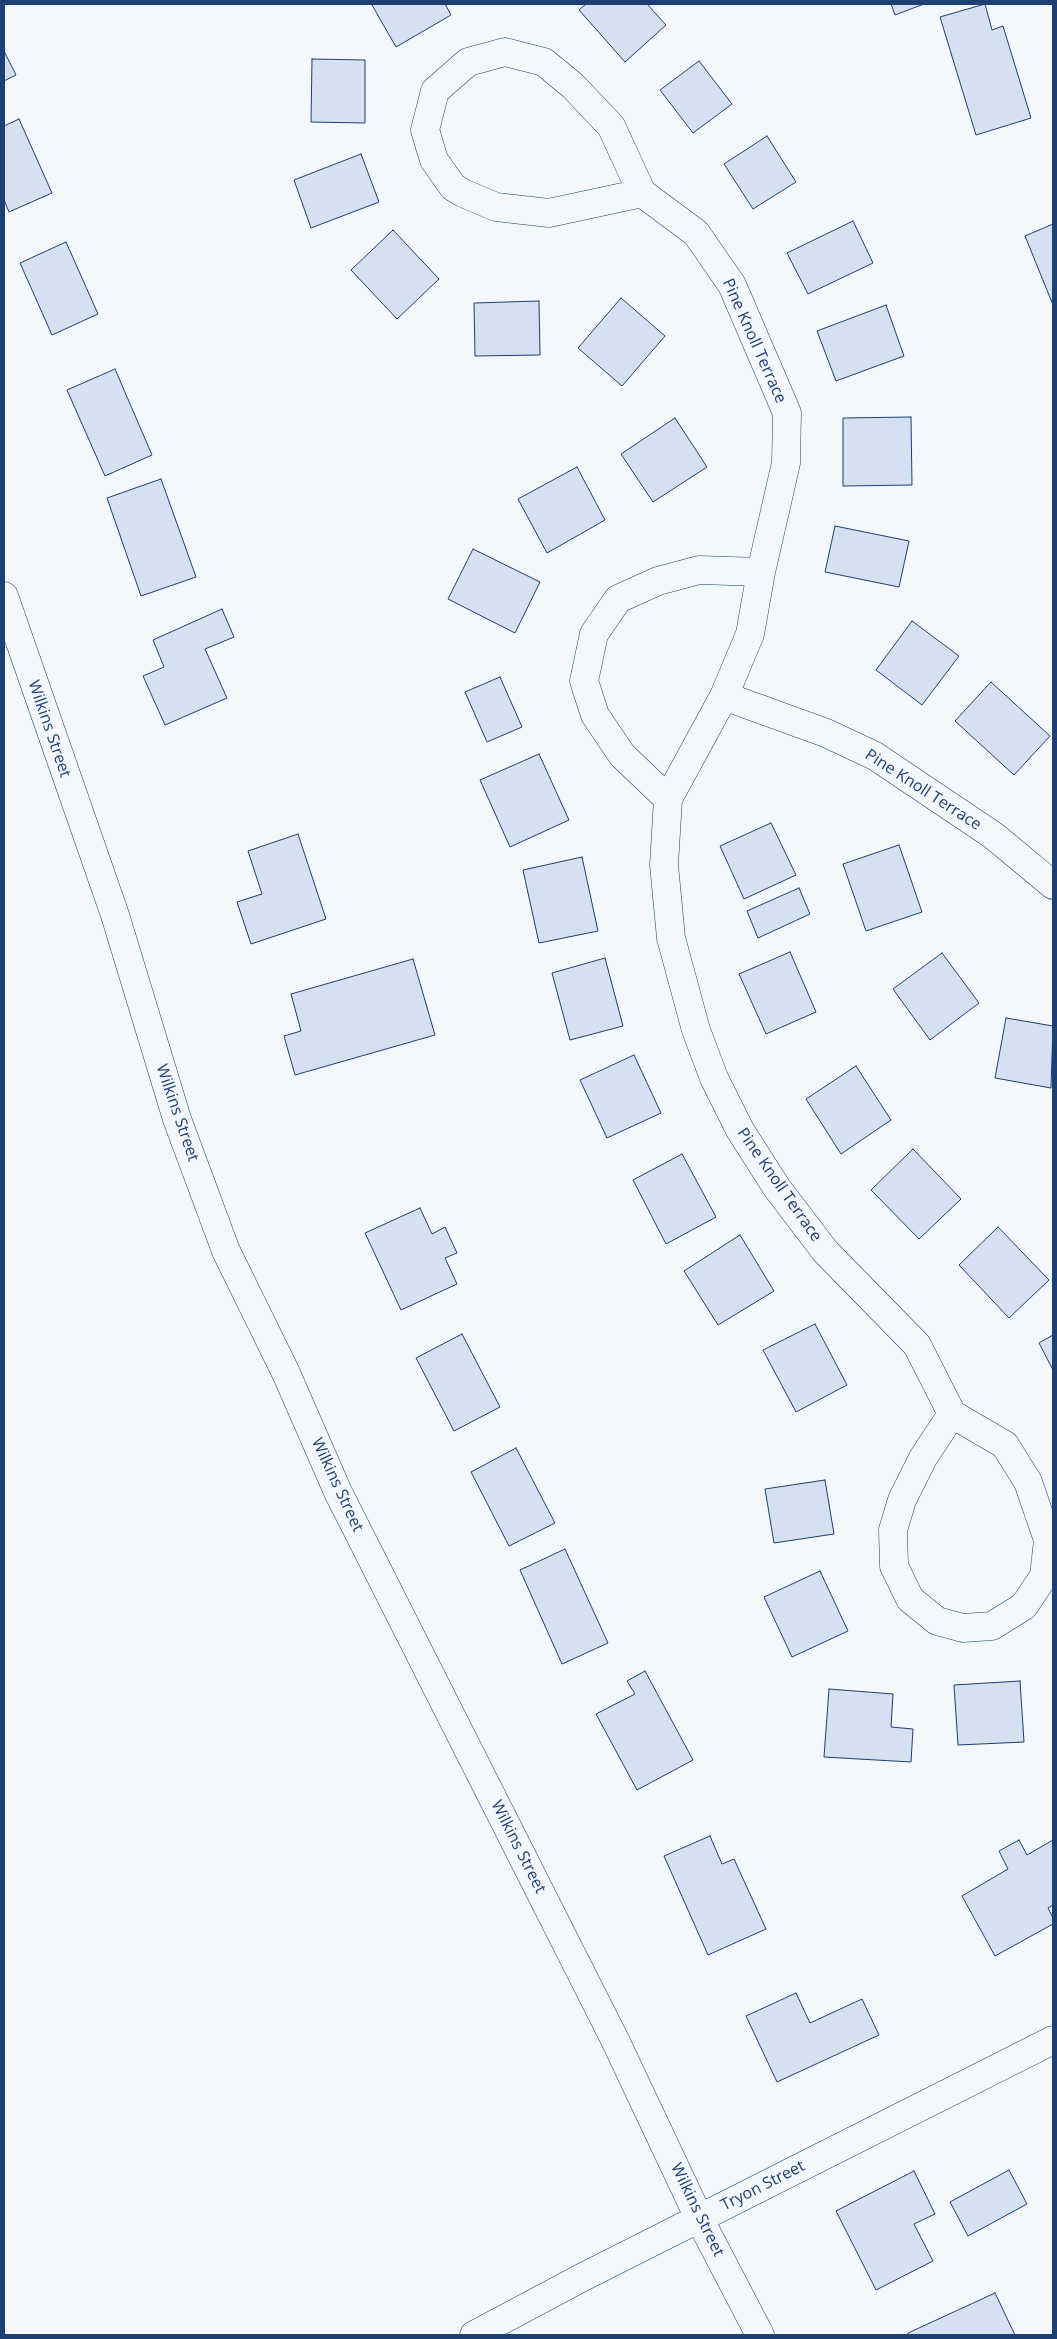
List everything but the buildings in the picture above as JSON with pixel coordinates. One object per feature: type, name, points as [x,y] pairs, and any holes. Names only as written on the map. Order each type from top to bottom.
[{"type":"street","points":[[505,52],[544,62],[573,86],[611,126],[642,193],[549,212],[496,206],[463,193],[453,187],[434,160],[424,130],[435,92],[468,62],[505,52]]},
{"type":"street","name":"Pine Knoll Terrace","points":[[642,193],[696,234],[732,285],[787,414],[786,463],[750,634],[724,696],[668,799],[664,865],[671,938],[696,1030],[714,1078],[740,1130],[777,1188],[825,1251],[917,1345],[952,1414]]},
{"type":"street","points":[[668,799],[622,754],[595,714],[584,681],[594,634],[618,599],[658,581],[699,570],[762,572]]},
{"type":"street","name":"Wilkins Street","points":[[4,596],[115,915],[177,1119],[226,1251],[286,1373],[338,1492],[611,2031],[699,2218],[760,2335]]},
{"type":"street","name":"Pine Knoll Terrace","points":[[724,696],[826,733],[875,756],[994,836],[1053,884]]},
{"type":"street","points":[[952,1414],[1005,1445],[1028,1482],[1048,1540],[1044,1576],[1024,1606],[992,1626],[963,1628],[937,1621],[910,1599],[894,1566],[893,1530],[902,1500],[923,1458],[952,1414]]},
{"type":"street","name":"Tryon Street","points":[[474,2335],[583,2277],[1053,2040]]}]
